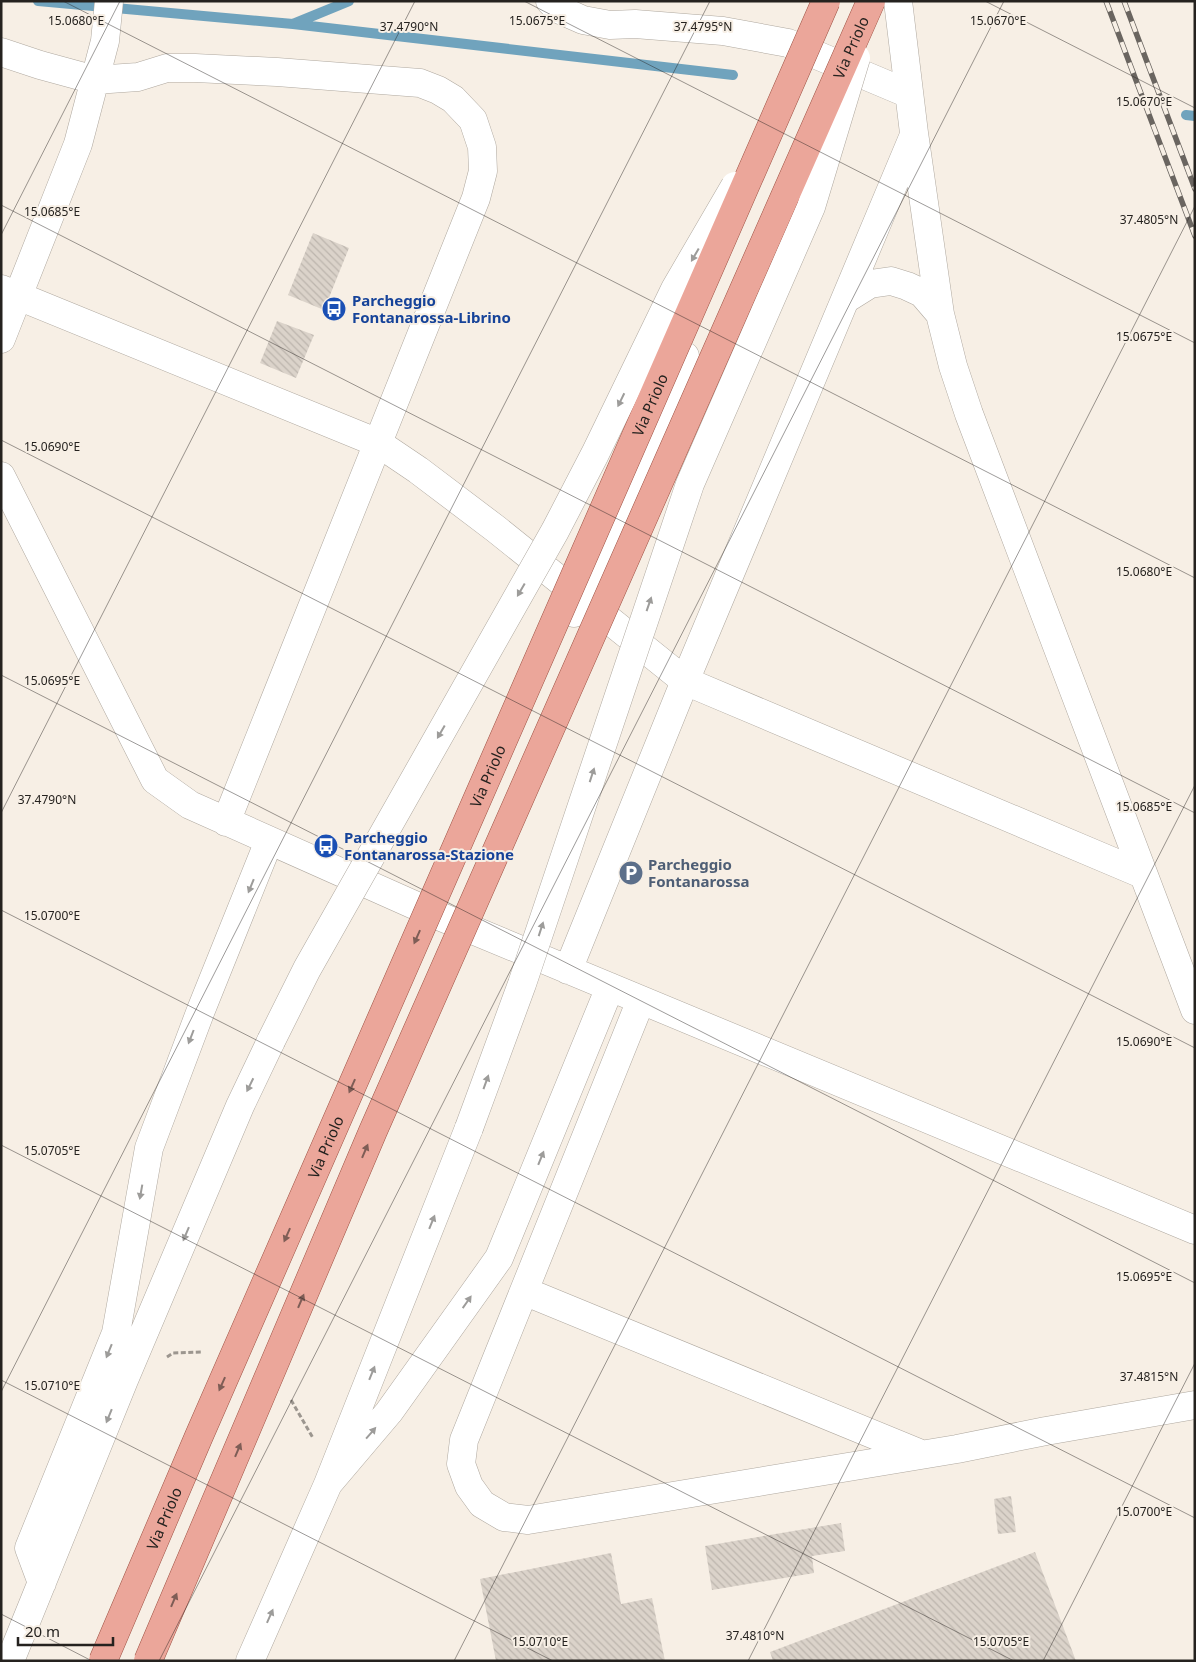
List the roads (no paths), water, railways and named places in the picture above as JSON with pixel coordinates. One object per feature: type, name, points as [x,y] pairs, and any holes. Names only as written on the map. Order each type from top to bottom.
[{"type":"main road","name":"Via Priolo","points":[[103,1661],[211,1408],[826,1]]},
{"type":"main road","name":"Via Priolo","points":[[148,1661],[373,1131],[872,1]]},
{"type":"street","points":[[78,144],[105,41],[109,1]]},
{"type":"street","points":[[550,1],[558,9],[583,20],[610,25],[635,24],[723,31],[788,43],[909,94]]},
{"type":"street","points":[[439,916],[673,386],[807,52],[830,1]]},
{"type":"street","points":[[250,1661],[328,1484],[469,1128],[522,984],[690,484],[811,207],[872,1]]},
{"type":"street","points":[[898,1],[914,133],[940,314],[953,366],[969,414],[1195,1010]]},
{"type":"street","points":[[1,52],[95,80],[138,77],[167,68],[195,68],[420,83],[438,90],[453,99],[473,120],[482,147],[483,172],[478,189],[226,822]]},
{"type":"street","points":[[40,65],[60,79],[71,98],[76,113],[78,144]]},
{"type":"street","points":[[1,339],[10,293],[90,119],[116,90],[138,77]]},
{"type":"street","points":[[10,1661],[124,1380],[240,1106],[271,1041],[307,969],[555,531],[595,454],[675,289],[780,107]]},
{"type":"street","points":[[568,970],[685,681],[914,133]]},
{"type":"street","points":[[846,299],[870,284],[892,281],[922,293],[940,314]]},
{"type":"street","points":[[10,293],[378,443],[418,470],[581,596],[685,681],[1142,874]]},
{"type":"street","points":[[1,476],[155,780],[190,805],[439,916],[1195,1230]]},
{"type":"street","points":[[42,1583],[29,1548],[116,1333],[149,1148],[201,1010],[269,841]]},
{"type":"street","points":[[328,1484],[389,1412],[499,1258],[610,987]]},
{"type":"street","points":[[641,1000],[464,1440],[461,1464],[469,1486],[482,1504],[504,1517],[528,1520],[957,1449],[1046,1431],[1195,1405]]},
{"type":"street","points":[[524,1291],[921,1454]]},
{"type":"waterway","points":[[38,1],[293,24],[349,1]]},
{"type":"waterway","points":[[293,24],[733,75]]},
{"type":"waterway","points":[[1186,115],[1195,116]]},
{"type":"railway","points":[[1106,1],[1195,236]]},
{"type":"railway","points":[[1124,1],[1195,189]]},
{"type":"place","name":"Parcheggio Fontanarossa-Librino","points":[[334,309]]},
{"type":"place","name":"Parcheggio Fontanarossa-Stazione","points":[[326,846]]},
{"type":"place","name":"Parcheggio Fontanarossa","points":[[631,873]]}]
